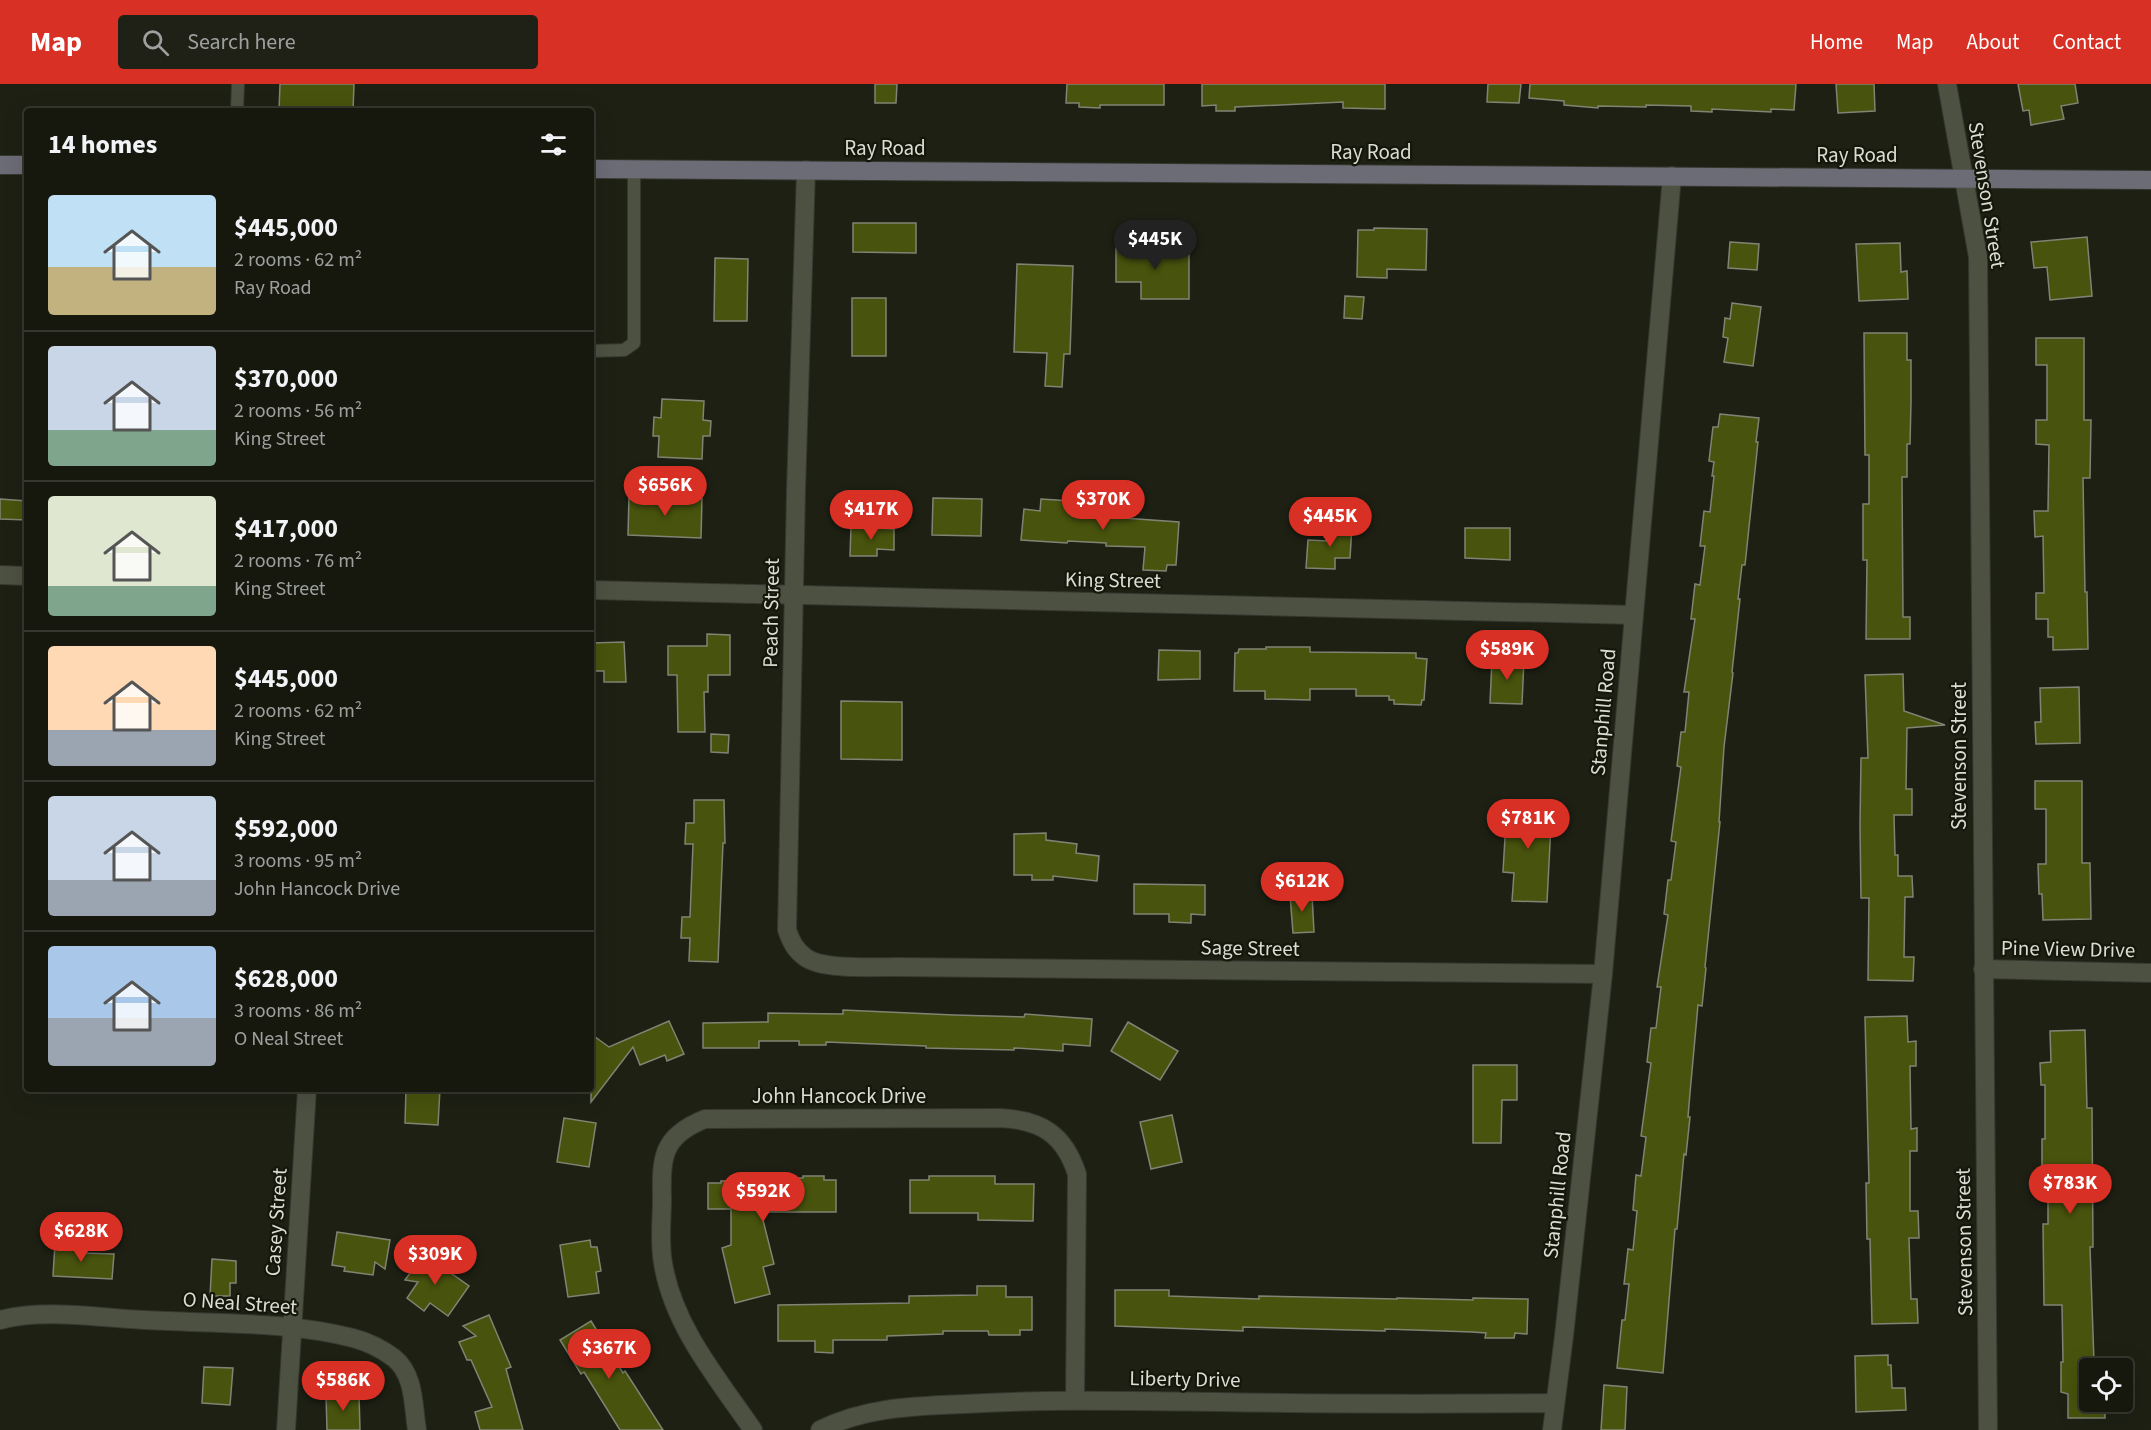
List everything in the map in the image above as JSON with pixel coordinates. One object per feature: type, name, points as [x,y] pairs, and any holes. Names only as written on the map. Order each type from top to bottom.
[{"type":"street","name":"Stevenson Street","points":[[1947,84],[1978,257],[1988,1430]]},
{"type":"street","points":[[0,165],[24,165]]},
{"type":"street","name":"Ray Road","points":[[594,169],[2151,180]]},
{"type":"street","name":"Peach Street","points":[[806,170],[787,930],[793,945],[805,958],[820,965],[897,968]]},
{"type":"street","name":"Stanphill Road","points":[[1552,1430],[1603,974],[1672,176]]},
{"type":"street","points":[[0,575],[24,576]]},
{"type":"street","name":"King Street","points":[[594,590],[1634,615]]},
{"type":"street","name":"Sage Street","points":[[897,968],[1603,974]]},
{"type":"street","name":"Pine View Drive","points":[[1983,969],[2151,973]]},
{"type":"street","name":"Casey Street","points":[[286,1430],[307,1092]]},
{"type":"street","name":"John Hancock Drive","points":[[753,1430],[683,1323],[670,1293],[662,1261],[661,1168],[666,1150],[673,1139],[687,1126],[705,1119],[1000,1118],[1022,1119],[1043,1127],[1060,1141],[1072,1160],[1077,1174],[1075,1400]]},
{"type":"street","name":"O Neal Street","points":[[0,1320],[44,1314],[292,1328],[355,1339],[370,1344],[396,1359],[404,1369],[409,1381],[417,1430]]},
{"type":"street","name":"Liberty Drive","points":[[820,1430],[862,1413],[897,1407],[1075,1400],[1334,1404],[1554,1403]]},
{"type":"lane","points":[[237,108],[238,84]]},
{"type":"lane","points":[[594,351],[624,350],[634,343],[634,169]]},
{"type":"building","points":[[280,84],[354,84],[353,108],[279,108]]},
{"type":"building","points":[[875,84],[897,84],[896,103],[875,103]]},
{"type":"building","points":[[1067,84],[1164,84],[1164,105],[1079,107],[1079,103],[1066,103]]},
{"type":"building","points":[[1202,84],[1385,84],[1385,109],[1343,108],[1343,102],[1235,107],[1235,111],[1216,111],[1216,105],[1202,106]]},
{"type":"building","points":[[1488,84],[1521,84],[1519,103],[1487,102]]},
{"type":"building","points":[[1530,84],[1796,84],[1794,110],[1771,109],[1771,112],[1712,109],[1712,112],[1691,111],[1691,106],[1598,106],[1598,108],[1564,105],[1564,101],[1529,98]]},
{"type":"building","points":[[1836,84],[1874,84],[1875,111],[1838,113]]},
{"type":"building","points":[[2018,84],[2075,84],[2078,103],[2061,106],[2064,119],[2031,125],[2029,110],[2023,111]]},
{"type":"building","points":[[853,223],[916,223],[916,253],[853,252]]},
{"type":"building","points":[[1374,228],[1427,229],[1426,270],[1387,269],[1387,278],[1357,277],[1358,230],[1374,230]]},
{"type":"building","points":[[2087,237],[2092,296],[2050,300],[2047,267],[2034,268],[2031,242]]},
{"type":"building","points":[[1730,242],[1759,244],[1757,270],[1728,268]]},
{"type":"building","points":[[1140,243],[1159,243],[1159,248],[1189,248],[1189,299],[1141,299],[1141,282],[1116,282],[1116,248],[1140,248]]},
{"type":"building","points":[[1900,243],[1901,272],[1907,271],[1908,299],[1859,301],[1856,244]]},
{"type":"building","points":[[715,258],[748,259],[747,321],[714,321]]},
{"type":"building","points":[[1017,264],[1073,266],[1070,354],[1064,354],[1062,387],[1045,386],[1047,353],[1014,352]]},
{"type":"building","points":[[1345,296],[1364,297],[1362,319],[1344,318]]},
{"type":"building","points":[[852,298],[886,298],[886,356],[852,356]]},
{"type":"building","points":[[1732,303],[1761,307],[1753,366],[1724,362],[1728,338],[1723,337],[1725,318],[1730,319]]},
{"type":"building","points":[[1864,333],[1907,333],[1907,360],[1911,360],[1911,402],[1907,477],[1902,477],[1903,617],[1910,617],[1910,639],[1866,639],[1867,560],[1863,560],[1863,504],[1869,504],[1869,455],[1865,455]]},
{"type":"building","points":[[2036,338],[2084,338],[2084,420],[2091,420],[2090,478],[2083,478],[2088,649],[2053,650],[2053,637],[2048,637],[2048,619],[2036,619],[2036,593],[2044,593],[2043,536],[2035,537],[2034,511],[2048,511],[2049,445],[2036,444],[2036,420],[2047,420],[2047,365],[2036,365]]},
{"type":"building","points":[[662,399],[704,401],[703,420],[711,421],[710,436],[703,436],[702,459],[658,457],[659,436],[653,436],[654,417],[661,418]]},
{"type":"building","points":[[1720,414],[1759,418],[1756,442],[1758,442],[1745,565],[1742,565],[1738,599],[1740,599],[1724,747],[1720,822],[1706,968],[1702,1006],[1698,1005],[1688,1117],[1690,1117],[1677,1229],[1675,1229],[1663,1373],[1617,1368],[1622,1320],[1625,1320],[1629,1284],[1624,1284],[1628,1249],[1633,1250],[1637,1211],[1633,1210],[1636,1175],[1641,1176],[1646,1137],[1641,1136],[1651,1063],[1647,1062],[1651,1028],[1656,1028],[1661,987],[1657,987],[1668,915],[1664,914],[1676,842],[1671,841],[1681,767],[1677,766],[1681,732],[1685,732],[1689,692],[1684,692],[1695,619],[1691,619],[1695,584],[1700,585],[1705,546],[1700,546],[1704,511],[1710,512],[1714,462],[1709,461],[1713,427],[1718,427]]},
{"type":"building","points":[[629,496],[702,498],[701,538],[628,535]]},
{"type":"building","points":[[933,498],[982,499],[981,536],[932,535]]},
{"type":"building","points":[[0,499],[24,501],[24,520],[0,519]]},
{"type":"building","points":[[1041,499],[1071,501],[1071,506],[1097,507],[1096,513],[1124,514],[1124,518],[1179,522],[1176,565],[1167,565],[1166,571],[1143,570],[1145,547],[1021,540],[1024,509],[1040,511]]},
{"type":"building","points":[[1329,525],[1352,526],[1350,558],[1335,558],[1335,569],[1306,568],[1308,540],[1328,541]]},
{"type":"building","points":[[851,526],[894,529],[894,550],[877,549],[877,556],[850,556]]},
{"type":"building","points":[[1465,528],[1510,528],[1510,560],[1465,558]]},
{"type":"building","points":[[707,634],[730,635],[730,675],[708,675],[708,692],[704,692],[705,732],[678,732],[677,675],[668,675],[668,646],[707,646]]},
{"type":"building","points":[[624,642],[626,682],[604,682],[604,671],[594,671],[594,643]]},
{"type":"building","points":[[1266,647],[1310,647],[1310,652],[1416,653],[1416,658],[1427,659],[1424,700],[1421,705],[1394,704],[1394,700],[1389,700],[1389,696],[1356,696],[1356,689],[1310,689],[1310,700],[1265,699],[1265,691],[1234,691],[1235,653],[1238,653],[1239,649],[1266,649]]},
{"type":"building","points":[[1159,650],[1200,651],[1200,679],[1158,680]]},
{"type":"building","points":[[1492,659],[1524,660],[1522,704],[1490,703]]},
{"type":"building","points":[[1903,674],[1904,711],[1945,725],[1907,728],[1906,789],[1912,789],[1912,815],[1894,815],[1898,876],[1912,876],[1913,897],[1905,897],[1904,957],[1914,957],[1913,981],[1868,980],[1869,898],[1861,898],[1860,826],[1861,758],[1868,758],[1865,675]]},
{"type":"building","points":[[2079,687],[2080,743],[2036,744],[2035,722],[2041,722],[2040,688]]},
{"type":"building","points":[[841,701],[902,702],[902,760],[841,759]]},
{"type":"building","points":[[711,734],[729,735],[728,753],[711,752]]},
{"type":"building","points":[[2035,781],[2082,781],[2082,863],[2090,863],[2091,919],[2043,920],[2038,864],[2046,864],[2046,809],[2035,809]]},
{"type":"building","points":[[694,800],[724,800],[725,843],[723,843],[718,962],[689,961],[690,938],[681,938],[682,917],[690,917],[693,844],[685,844],[686,823],[694,823]]},
{"type":"building","points":[[1507,803],[1552,805],[1547,902],[1512,901],[1514,873],[1503,872]]},
{"type":"building","points":[[1046,833],[1046,840],[1077,844],[1076,853],[1099,856],[1097,881],[1053,876],[1053,880],[1032,880],[1032,875],[1014,875],[1014,834]]},
{"type":"building","points":[[1134,884],[1205,885],[1205,915],[1191,914],[1191,923],[1169,922],[1169,914],[1134,914]]},
{"type":"building","points":[[1312,894],[1314,932],[1293,933],[1290,895]]},
{"type":"building","points":[[843,1010],[1024,1017],[1025,1014],[1092,1019],[1090,1046],[1063,1044],[1063,1051],[1014,1048],[1014,1050],[926,1048],[926,1046],[826,1042],[826,1045],[799,1045],[799,1041],[759,1041],[759,1048],[703,1048],[703,1023],[768,1022],[768,1013],[843,1014]]},
{"type":"building","points":[[1907,1016],[1908,1042],[1916,1041],[1916,1066],[1910,1066],[1911,1129],[1917,1128],[1917,1151],[1910,1151],[1910,1211],[1918,1211],[1919,1238],[1909,1238],[1911,1299],[1917,1299],[1918,1323],[1872,1324],[1870,1239],[1867,1239],[1866,1183],[1869,1183],[1865,1017]]},
{"type":"building","points":[[669,1021],[684,1054],[667,1061],[665,1055],[640,1065],[633,1047],[591,1102],[591,1092],[594,1092],[594,1036],[609,1047]]},
{"type":"building","points":[[1128,1022],[1178,1051],[1160,1080],[1111,1051]]},
{"type":"building","points":[[2085,1030],[2087,1108],[2092,1108],[2093,1247],[2090,1247],[2094,1358],[2079,1358],[2079,1412],[2105,1412],[2105,1418],[2068,1418],[2068,1394],[2061,1392],[2062,1305],[2044,1305],[2043,1224],[2048,1224],[2048,1166],[2042,1166],[2042,1139],[2045,1139],[2045,1085],[2041,1085],[2040,1063],[2051,1062],[2050,1031]]},
{"type":"building","points":[[1473,1065],[1517,1065],[1517,1100],[1502,1100],[1501,1143],[1473,1143]]},
{"type":"building","points":[[406,1092],[440,1092],[438,1125],[405,1123]]},
{"type":"building","points":[[1172,1115],[1182,1162],[1151,1169],[1140,1122]]},
{"type":"building","points":[[564,1118],[596,1123],[589,1167],[557,1162]]},
{"type":"building","points":[[803,1176],[824,1176],[824,1180],[836,1180],[836,1212],[761,1212],[774,1264],[763,1267],[770,1294],[735,1303],[722,1248],[731,1245],[731,1209],[708,1209],[708,1183],[782,1181],[782,1178],[803,1178]]},
{"type":"building","points":[[929,1176],[995,1176],[995,1184],[1034,1184],[1033,1221],[978,1220],[978,1213],[910,1213],[910,1180],[929,1180]]},
{"type":"building","points":[[337,1232],[390,1240],[385,1269],[375,1262],[373,1275],[344,1271],[345,1267],[332,1265]]},
{"type":"building","points":[[590,1240],[591,1247],[597,1247],[601,1271],[596,1272],[599,1293],[568,1297],[560,1245]]},
{"type":"building","points":[[55,1243],[82,1245],[82,1253],[114,1254],[112,1279],[53,1276]]},
{"type":"building","points":[[424,1254],[469,1286],[448,1316],[430,1303],[424,1311],[407,1298],[418,1282],[405,1280]]},
{"type":"building","points":[[212,1259],[236,1261],[236,1283],[230,1283],[230,1296],[210,1296]]},
{"type":"building","points":[[977,1286],[1006,1286],[1006,1297],[1032,1297],[1032,1330],[1020,1330],[1020,1335],[989,1335],[988,1331],[943,1331],[943,1334],[887,1336],[887,1340],[833,1340],[833,1353],[815,1352],[815,1341],[778,1341],[778,1305],[909,1303],[909,1296],[977,1295]]},
{"type":"building","points":[[1115,1290],[1169,1290],[1169,1296],[1259,1299],[1259,1296],[1528,1299],[1527,1334],[1515,1333],[1514,1338],[1485,1338],[1486,1333],[1385,1329],[1385,1331],[1243,1327],[1243,1331],[1115,1326]]},
{"type":"building","points":[[489,1315],[511,1367],[506,1369],[523,1430],[480,1430],[475,1412],[492,1407],[471,1360],[467,1360],[459,1342],[476,1336],[463,1326]]},
{"type":"building","points":[[591,1321],[623,1373],[625,1371],[663,1430],[620,1430],[584,1372],[581,1374],[560,1340]]},
{"type":"building","points":[[1888,1355],[1892,1388],[1905,1388],[1906,1410],[1856,1412],[1855,1356]]},
{"type":"building","points":[[204,1367],[233,1368],[230,1405],[202,1403]]},
{"type":"building","points":[[1604,1385],[1627,1387],[1625,1430],[1601,1430]]},
{"type":"building","points":[[359,1394],[360,1430],[327,1430],[326,1395]]}]
